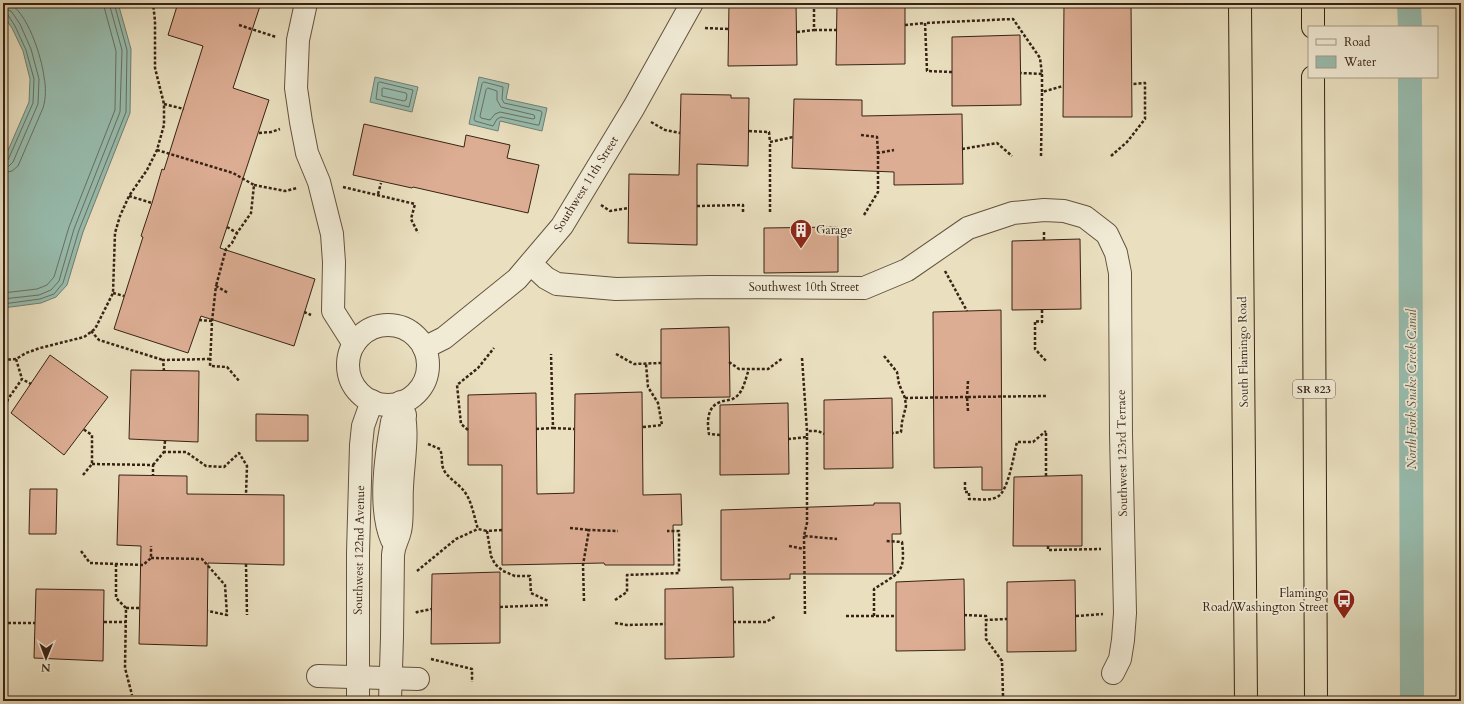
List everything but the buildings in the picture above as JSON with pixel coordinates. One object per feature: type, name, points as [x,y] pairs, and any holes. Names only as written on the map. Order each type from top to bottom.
[{"type":"highway","name":"South Flamingo Road","points":[[1240,3],[1246,701]]},
{"type":"highway","points":[[1313,3],[1313,26]]},
{"type":"highway","name":"SR 823","points":[[1313,78],[1316,701]]},
{"type":"street","points":[[306,3],[298,40],[296,88],[306,152],[319,182],[332,234],[334,262],[332,311],[354,344]]},
{"type":"street","name":"Southwest 11th Street","points":[[424,348],[444,338],[517,279],[562,226],[632,110],[692,3]]},
{"type":"street","name":"Southwest 10th Street","points":[[531,264],[546,278],[557,284],[616,289],[864,288],[907,270],[968,228],[1013,213],[1044,210],[1064,212],[1085,217],[1107,234]]},
{"type":"street","name":"Southwest 123rd Terrace","points":[[1107,234],[1116,254],[1120,273],[1121,434],[1125,613],[1124,640],[1120,659],[1114,673]]},
{"type":"street","points":[[390,701],[394,545],[400,531],[404,417],[410,398],[423,384],[426,376],[427,357],[419,340],[404,329],[393,326],[382,326],[371,329],[362,335],[354,344],[349,354],[348,365],[350,377],[354,387],[362,395],[372,401],[382,404],[392,404],[404,417]]},
{"type":"street","name":"Southwest 122nd Avenue","points":[[358,701],[358,553],[361,445],[363,426],[372,401]]},
{"type":"street","points":[[318,676],[418,679]]},
{"type":"path","points":[[3,360],[16,359],[26,353],[40,348],[84,337],[95,329],[113,293],[115,233],[120,216],[129,196],[147,170],[157,150],[164,125],[164,104],[155,68],[155,21],[153,3]]},
{"type":"path","points":[[814,3],[814,30]]},
{"type":"path","points":[[905,25],[1013,19],[1040,58],[1042,74],[1041,156]]},
{"type":"path","points":[[925,23],[927,71],[952,72]]},
{"type":"path","points":[[239,25],[268,35],[298,40]]},
{"type":"path","points":[[797,32],[837,30]]},
{"type":"path","points":[[1021,73],[1042,74]]},
{"type":"path","points":[[1111,156],[1127,142],[1145,119],[1145,83],[1132,84]]},
{"type":"path","points":[[1042,92],[1063,86]]},
{"type":"path","points":[[164,104],[184,109]]},
{"type":"path","points":[[632,110],[665,130],[680,133]]},
{"type":"path","points":[[749,131],[769,132],[770,212]]},
{"type":"path","points":[[862,136],[877,137],[878,153],[878,192],[864,215]]},
{"type":"path","points":[[770,142],[793,137]]},
{"type":"path","points":[[962,149],[997,143],[1012,156]]},
{"type":"path","points":[[157,150],[233,173],[254,185],[285,191],[319,182],[378,194],[415,204],[411,219],[418,233]]},
{"type":"path","points":[[878,153],[894,150]]},
{"type":"path","points":[[378,194],[381,183]]},
{"type":"path","points":[[240,382],[227,367],[210,366],[212,322],[216,286],[226,249],[232,243],[251,213],[254,185]]},
{"type":"path","points":[[583,192],[610,211],[628,208]]},
{"type":"path","points":[[129,196],[152,203]]},
{"type":"path","points":[[697,206],[743,206],[743,212]]},
{"type":"path","points":[[227,227],[237,233]]},
{"type":"path","points":[[934,252],[967,311]]},
{"type":"path","points":[[216,286],[228,293]]},
{"type":"path","points":[[113,293],[124,296]]},
{"type":"path","points":[[1042,310],[1042,322],[1035,322],[1035,349],[1047,362]]},
{"type":"path","points":[[199,320],[212,322]]},
{"type":"path","points":[[91,331],[99,340],[164,360],[210,359]]},
{"type":"path","points":[[468,430],[460,424],[457,385],[478,368],[494,348]]},
{"type":"path","points":[[551,354],[553,428]]},
{"type":"path","points":[[616,354],[634,364],[661,363]]},
{"type":"path","points":[[884,356],[897,372],[906,406],[902,422],[902,432],[893,433]]},
{"type":"path","points":[[729,362],[739,369],[768,369],[783,358]]},
{"type":"path","points":[[802,358],[807,431],[807,523],[804,536],[805,616]]},
{"type":"path","points":[[16,359],[22,379],[31,384]]},
{"type":"path","points":[[164,360],[164,371]]},
{"type":"path","points":[[643,428],[662,425],[658,402],[648,387],[646,364]]},
{"type":"path","points":[[720,435],[709,434],[708,418],[711,410],[717,403],[731,400],[738,395],[749,369]]},
{"type":"path","points":[[3,422],[8,399],[22,379]]},
{"type":"path","points":[[968,381],[968,411]]},
{"type":"path","points":[[905,398],[1046,396]]},
{"type":"path","points":[[404,417],[417,438],[440,450],[443,456],[443,467],[448,475],[465,491],[478,529]]},
{"type":"path","points":[[83,429],[92,435],[92,464],[83,475]]},
{"type":"path","points":[[536,429],[574,429]]},
{"type":"path","points":[[807,431],[818,430],[824,434]]},
{"type":"path","points":[[965,482],[965,492],[969,492],[969,499],[990,499],[999,497],[1004,490],[1017,442],[1033,442],[1046,431],[1046,476]]},
{"type":"path","points":[[788,438],[807,437]]},
{"type":"path","points":[[153,476],[153,465],[164,452],[164,441]]},
{"type":"path","points":[[164,452],[186,452],[206,466],[224,467],[239,453],[247,466],[246,494]]},
{"type":"path","points":[[92,464],[153,465]]},
{"type":"path","points":[[570,528],[618,531]]},
{"type":"path","points":[[416,577],[416,572],[456,539],[478,529],[487,531],[502,530]]},
{"type":"path","points":[[584,600],[583,565],[589,530]]},
{"type":"path","points":[[487,531],[491,556],[495,564],[504,571],[515,576],[530,576],[531,593],[548,601]]},
{"type":"path","points":[[615,600],[627,592],[627,575],[679,573],[679,531],[667,531]]},
{"type":"path","points":[[804,536],[837,539]]},
{"type":"path","points":[[874,616],[874,588],[896,576],[902,566],[902,542],[886,541]]},
{"type":"path","points":[[151,558],[152,546]]},
{"type":"path","points":[[790,546],[804,548]]},
{"type":"path","points":[[1048,546],[1048,550],[1124,549]]},
{"type":"path","points":[[81,551],[90,563],[143,564],[151,558],[202,559],[225,585],[227,615],[208,611]]},
{"type":"path","points":[[116,564],[116,598],[126,608],[125,668],[132,695]]},
{"type":"path","points":[[246,564],[247,615]]},
{"type":"path","points":[[500,607],[548,605]]},
{"type":"path","points":[[126,608],[140,608]]},
{"type":"path","points":[[416,619],[417,612],[432,609]]},
{"type":"path","points":[[964,614],[986,616],[986,638],[1002,661],[1003,696]]},
{"type":"path","points":[[734,622],[766,622],[776,616]]},
{"type":"path","points":[[846,616],[896,616]]},
{"type":"path","points":[[986,620],[1007,619]]},
{"type":"path","points":[[104,622],[126,622]]},
{"type":"path","points":[[3,623],[35,624]]},
{"type":"path","points":[[615,623],[627,625],[665,624]]},
{"type":"path","points":[[427,658],[472,669],[472,682]]},
{"type":"water","points":[[3,3],[118,3],[131,49],[130,113],[83,232],[67,285],[56,297],[41,303],[3,308],[3,162],[29,102],[30,79],[23,51],[12,28],[3,15]]},
{"type":"water","points":[[375,77],[418,87],[412,112],[370,102]]},
{"type":"water","points":[[479,77],[509,84],[506,99],[547,108],[542,131],[500,121],[498,131],[469,124]]},
{"type":"waterway","name":"North Fork Snake Creek Canal","points":[[1409,3],[1410,26]]},
{"type":"waterway","name":"North Fork Snake Creek Canal","points":[[1410,78],[1412,701]]},
{"type":"place","name":"Garage","points":[[801,250]]},
{"type":"place","name":"Flamingo Road/Washington Street","points":[[1344,620]]}]
